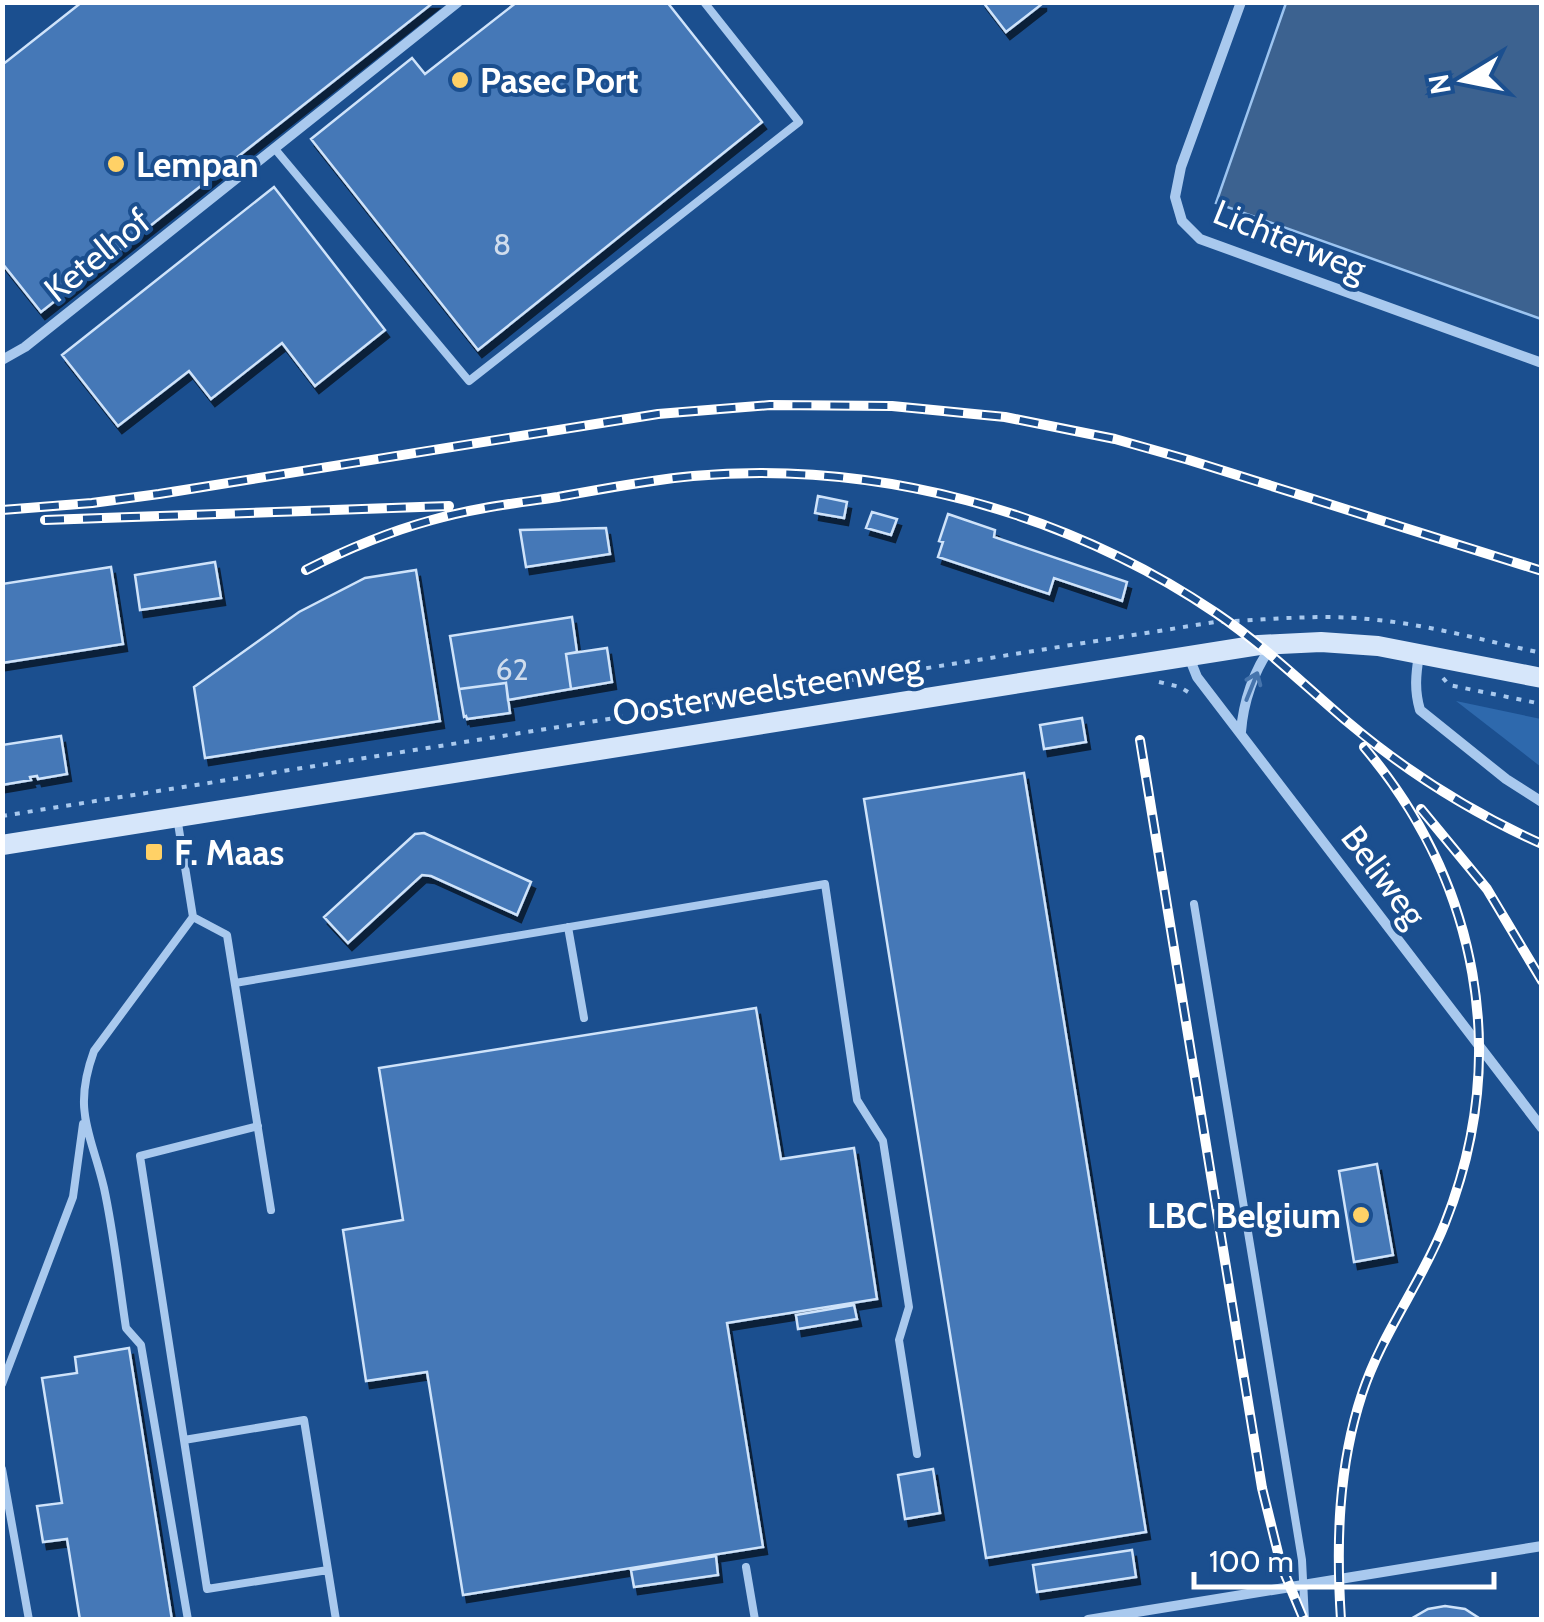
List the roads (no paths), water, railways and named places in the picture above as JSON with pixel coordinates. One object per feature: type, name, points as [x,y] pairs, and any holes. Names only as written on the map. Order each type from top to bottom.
[{"type":"main road","name":"Oosterweelsteenweg","points":[[2,845],[1274,644],[1378,646],[1542,678]]},
{"type":"street","name":"Ketelhof","points":[[2,360],[25,347],[458,2]]},
{"type":"street","name":"Lichterweg","points":[[1241,2],[1181,167],[1175,197],[1182,221],[1200,240],[1542,364]]},
{"type":"street","points":[[1241,733],[1250,689],[1274,644]]},
{"type":"street","points":[[1420,653],[1415,679],[1420,710],[1506,779],[1542,802]]},
{"type":"street","name":"Beliweg","points":[[1188,656],[1197,677],[1542,1128]]},
{"type":"street","points":[[1088,1620],[1542,1546]]},
{"type":"lane","points":[[275,148],[469,381],[800,122],[704,2]]},
{"type":"lane","points":[[2,1384],[73,1197],[84,1120],[83,1092],[94,1051],[193,917],[177,818]]},
{"type":"lane","points":[[235,983],[825,884],[858,1100],[883,1141],[909,1307],[899,1340],[917,1454]]},
{"type":"lane","points":[[1194,904],[1302,1560],[1305,1620]]},
{"type":"lane","points":[[193,917],[227,935],[271,1210]]},
{"type":"lane","points":[[568,927],[584,1018]]},
{"type":"lane","points":[[84,1120],[104,1189],[126,1328],[141,1345],[188,1620]]},
{"type":"lane","points":[[258,1126],[140,1156],[207,1589],[328,1570]]},
{"type":"lane","points":[[184,1440],[304,1420],[336,1620]]},
{"type":"lane","points":[[2,1469],[29,1620]]},
{"type":"lane","points":[[746,1567],[756,1620]]},
{"type":"railway","points":[[2,510],[159,494],[658,414],[770,405],[892,406],[1005,417],[1115,439],[1542,571]]},
{"type":"railway","points":[[306,570],[352,548],[448,516],[676,478],[762,473],[831,476],[899,485],[966,500],[1032,521],[1096,546],[1158,577],[1233,625],[1414,773],[1542,844]]},
{"type":"railway","points":[[45,520],[449,506]]},
{"type":"railway","points":[[1140,740],[1262,1488],[1281,1565],[1304,1620]]},
{"type":"railway","points":[[1341,1620],[1341,1506],[1354,1422],[1380,1350],[1445,1223],[1465,1160],[1476,1098],[1479,1035],[1472,974],[1458,914],[1434,855],[1403,800],[1364,747]]},
{"type":"railway","points":[[1421,809],[1487,889],[1542,981]]},
{"type":"place","name":"Pasec Port","points":[[460,80]]},
{"type":"place","name":"Lempan","points":[[116,164]]},
{"type":"place","name":"F. Maas","points":[[154,852]]},
{"type":"place","name":"LBC Belgium","points":[[1361,1215]]}]
